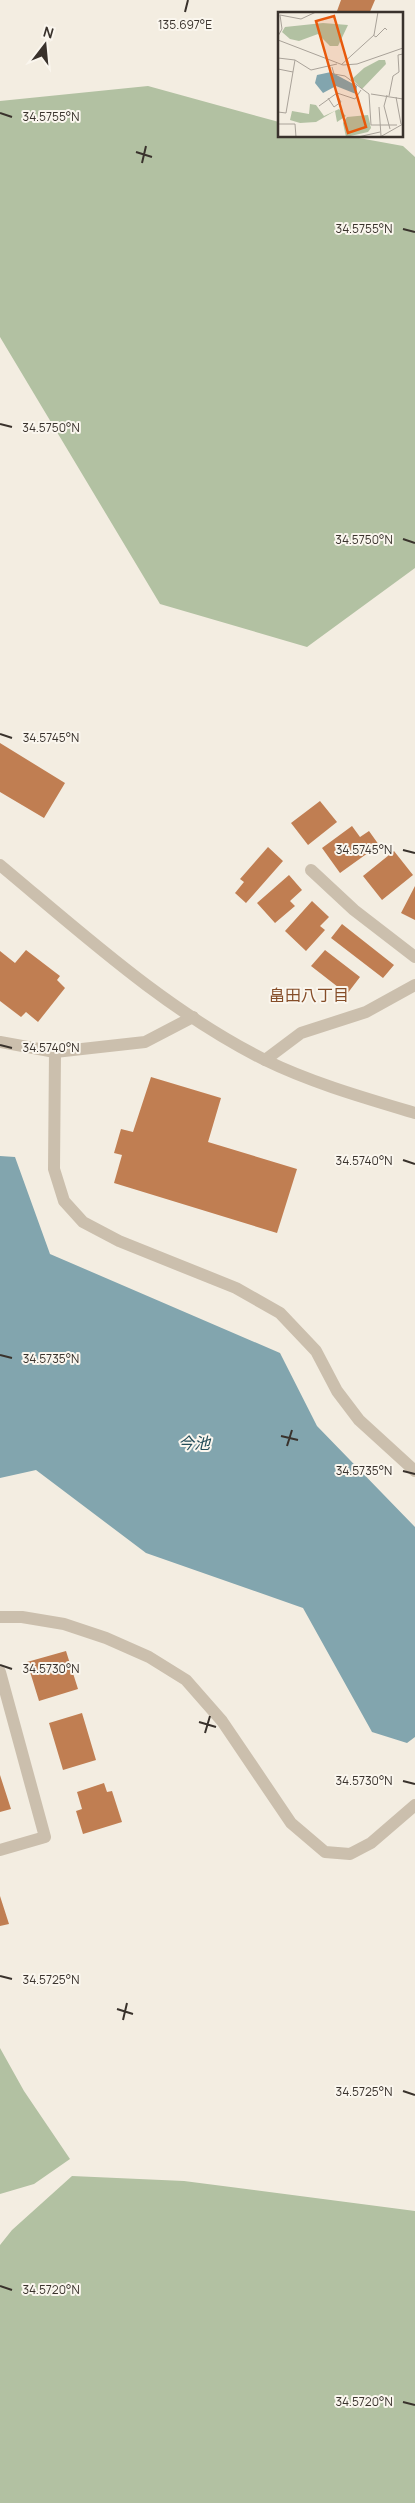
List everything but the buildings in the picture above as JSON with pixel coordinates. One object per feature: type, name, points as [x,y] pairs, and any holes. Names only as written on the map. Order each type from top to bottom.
[{"type":"street","points":[[0,865],[135,976],[193,1018],[265,1060],[308,1078],[415,1113]]},
{"type":"street","points":[[311,870],[354,910],[415,957]]},
{"type":"street","points":[[265,1060],[301,1033],[366,1012],[415,985]]},
{"type":"street","points":[[0,1042],[56,1052],[145,1042],[193,1018]]},
{"type":"street","points":[[56,1052],[54,1169],[64,1201],[83,1222],[119,1241],[236,1288],[280,1313],[316,1351],[337,1392],[359,1420],[415,1471]]},
{"type":"street","points":[[0,1617],[22,1616],[64,1624],[98,1635],[149,1657],[186,1680],[222,1721],[291,1823],[325,1852],[350,1854],[371,1843],[415,1805]]},
{"type":"street","points":[[0,1672],[45,1837],[0,1850]]},
{"type":"green space","points":[[148,86],[278,122],[278,138],[359,138],[403,146],[415,157],[415,568],[307,647],[160,604],[0,337],[0,101]]},
{"type":"green space","points":[[0,2048],[24,2091],[70,2159],[34,2184],[0,2194]]},
{"type":"green space","points":[[72,2176],[184,2181],[415,2211],[415,2503],[0,2503],[0,2245],[12,2230]]},
{"type":"water","name":"今池","points":[[0,1156],[15,1157],[50,1254],[280,1353],[317,1426],[415,1527],[415,1737],[407,1743],[372,1732],[303,1608],[146,1553],[36,1470],[0,1478]]},
{"type":"district","name":"畠田八丁目","points":[[309,995]]}]
